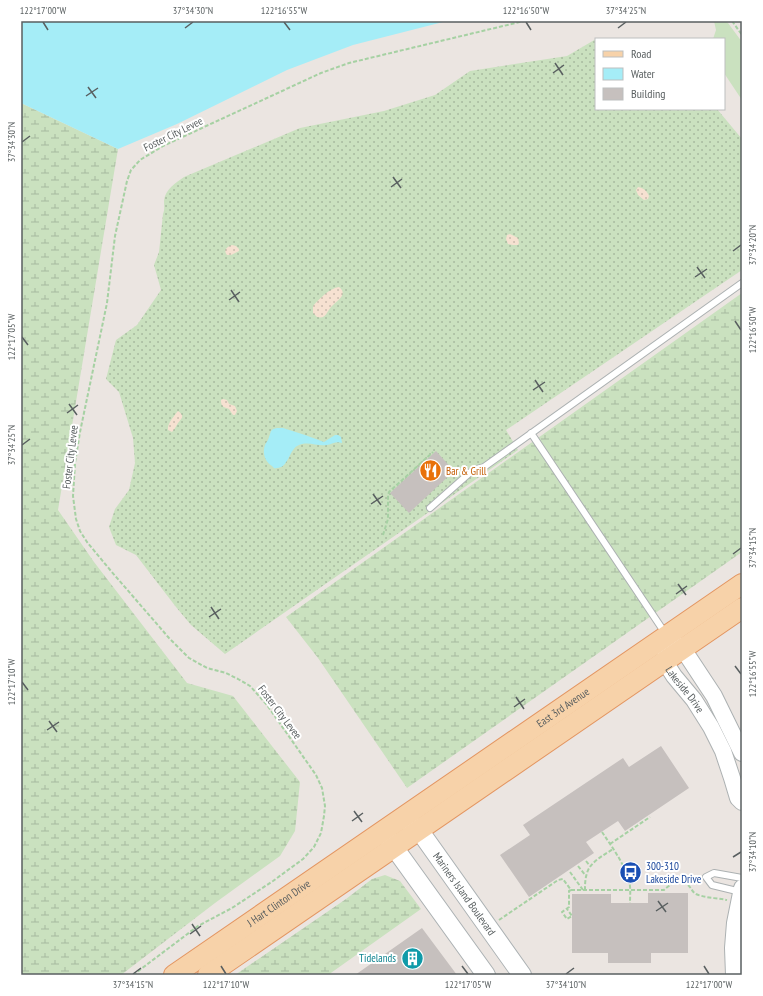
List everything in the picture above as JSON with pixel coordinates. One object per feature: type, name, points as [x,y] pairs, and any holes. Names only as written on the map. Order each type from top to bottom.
[{"type":"main road","name":"East 3rd Avenue","points":[[383,831],[742,584]]},
{"type":"main road","name":"East 3rd Avenue","points":[[394,847],[683,650],[742,608]]},
{"type":"main road","name":"Mariners Island Boulevard","points":[[402,818],[419,830],[522,975]]},
{"type":"main road","points":[[383,831],[486,975]]},
{"type":"main road","name":"J Hart Clinton Drive","points":[[174,975],[383,831]]},
{"type":"main road","name":"J Hart Clinton Drive","points":[[208,975],[394,847]]},
{"type":"street","name":"Lakeside Drive","points":[[667,636],[683,650],[714,696],[742,753]]},
{"type":"street","name":"Lakeside Drive","points":[[667,636],[665,662],[674,676],[694,700],[711,727],[723,751],[738,798],[742,802]]},
{"type":"street","points":[[734,975],[732,948],[741,890]]},
{"type":"lane","points":[[430,508],[473,470],[484,466],[742,282]]},
{"type":"lane","points":[[531,433],[667,636]]},
{"type":"lane","points":[[714,873],[741,890],[712,885],[706,877],[714,873]]},
{"type":"path","name":"Foster City Levee","points":[[133,975],[198,926],[243,901],[303,859],[314,847],[321,833],[325,806],[322,788],[316,775],[259,696],[250,686],[238,679],[207,668],[189,658],[169,638],[87,542],[80,531],[76,519],[73,496],[75,463],[107,303],[115,236],[127,181],[131,170],[140,160],[163,146],[321,73],[349,63],[524,21]]},
{"type":"path","points":[[732,21],[742,35]]},
{"type":"path","points":[[383,535],[388,519],[389,492],[433,452]]},
{"type":"path","points":[[610,844],[650,817]]},
{"type":"path","points":[[602,832],[623,865],[629,881],[630,903]]},
{"type":"path","points":[[584,890],[588,869],[590,866],[613,849]]},
{"type":"path","points":[[586,861],[590,866]]},
{"type":"path","points":[[578,866],[586,877]]},
{"type":"path","points":[[570,872],[584,890]]},
{"type":"path","points":[[496,922],[558,880],[563,879],[571,890]]},
{"type":"path","points":[[571,890],[664,890],[668,885],[681,882],[687,884],[694,893],[703,896],[741,890]]},
{"type":"path","points":[[567,909],[572,916],[567,919],[562,912],[569,907],[569,891],[571,890]]},
{"type":"green space","points":[[714,21],[725,21],[742,42],[742,100],[725,74],[725,38],[713,38],[716,30]]},
{"type":"green space","points":[[595,40],[595,110],[718,110],[742,139],[742,270],[506,430],[518,450],[225,654],[191,625],[136,555],[116,545],[109,527],[115,509],[129,490],[135,463],[133,438],[119,392],[106,379],[116,340],[137,325],[161,290],[154,265],[159,252],[166,193],[184,177],[300,128],[384,111],[435,95],[470,71],[567,56]]},
{"type":"green space","points":[[21,103],[118,149],[58,510],[94,562],[187,683],[233,696],[300,782],[295,831],[280,856],[215,903],[121,975],[21,975]]},
{"type":"green space","points":[[742,293],[742,552],[407,788],[318,658],[286,617]]},
{"type":"green space","points":[[385,875],[400,881],[421,909],[328,975],[235,975],[346,899],[372,879]]},
{"type":"sand","points":[[638,187],[646,191],[649,196],[648,199],[644,200],[638,195],[636,190]]},
{"type":"sand","points":[[510,234],[518,238],[518,245],[508,244],[506,239],[507,235]]},
{"type":"sand","points":[[232,245],[236,246],[239,251],[231,255],[227,255],[225,252],[226,249]]},
{"type":"sand","points":[[339,287],[343,293],[341,298],[331,307],[326,315],[317,317],[313,313],[313,306],[321,297]]},
{"type":"sand","points":[[221,400],[227,400],[229,404],[235,406],[237,411],[235,415],[233,415],[229,409],[222,405]]},
{"type":"sand","points":[[178,411],[182,414],[182,417],[172,432],[168,430],[168,428],[171,420]]},
{"type":"water","points":[[21,21],[447,21],[353,45],[287,70],[177,124],[118,149],[21,103]]},
{"type":"water","points":[[277,428],[283,428],[324,442],[335,435],[338,435],[341,437],[342,443],[336,442],[329,445],[301,444],[294,448],[284,465],[275,468],[266,460],[264,451],[271,431]]},
{"type":"building","points":[[436,451],[454,471],[409,513],[390,493]]},
{"type":"building","points":[[661,746],[689,788],[625,831],[618,821],[586,842],[594,853],[529,897],[500,855],[530,835],[523,825],[623,758],[629,767]]},
{"type":"building","points":[[648,893],[688,893],[688,953],[651,953],[651,963],[608,963],[608,953],[572,953],[572,894],[611,894],[611,903],[648,903]]},
{"type":"building","name":"Tidelands","points":[[422,928],[457,975],[355,975]]},
{"type":"place","name":"Bar & Grill","points":[[431,471]]},
{"type":"place","name":"300-310 Lakeside Drive","points":[[630,872]]},
{"type":"place","name":"Tidelands","points":[[412,958]]}]
